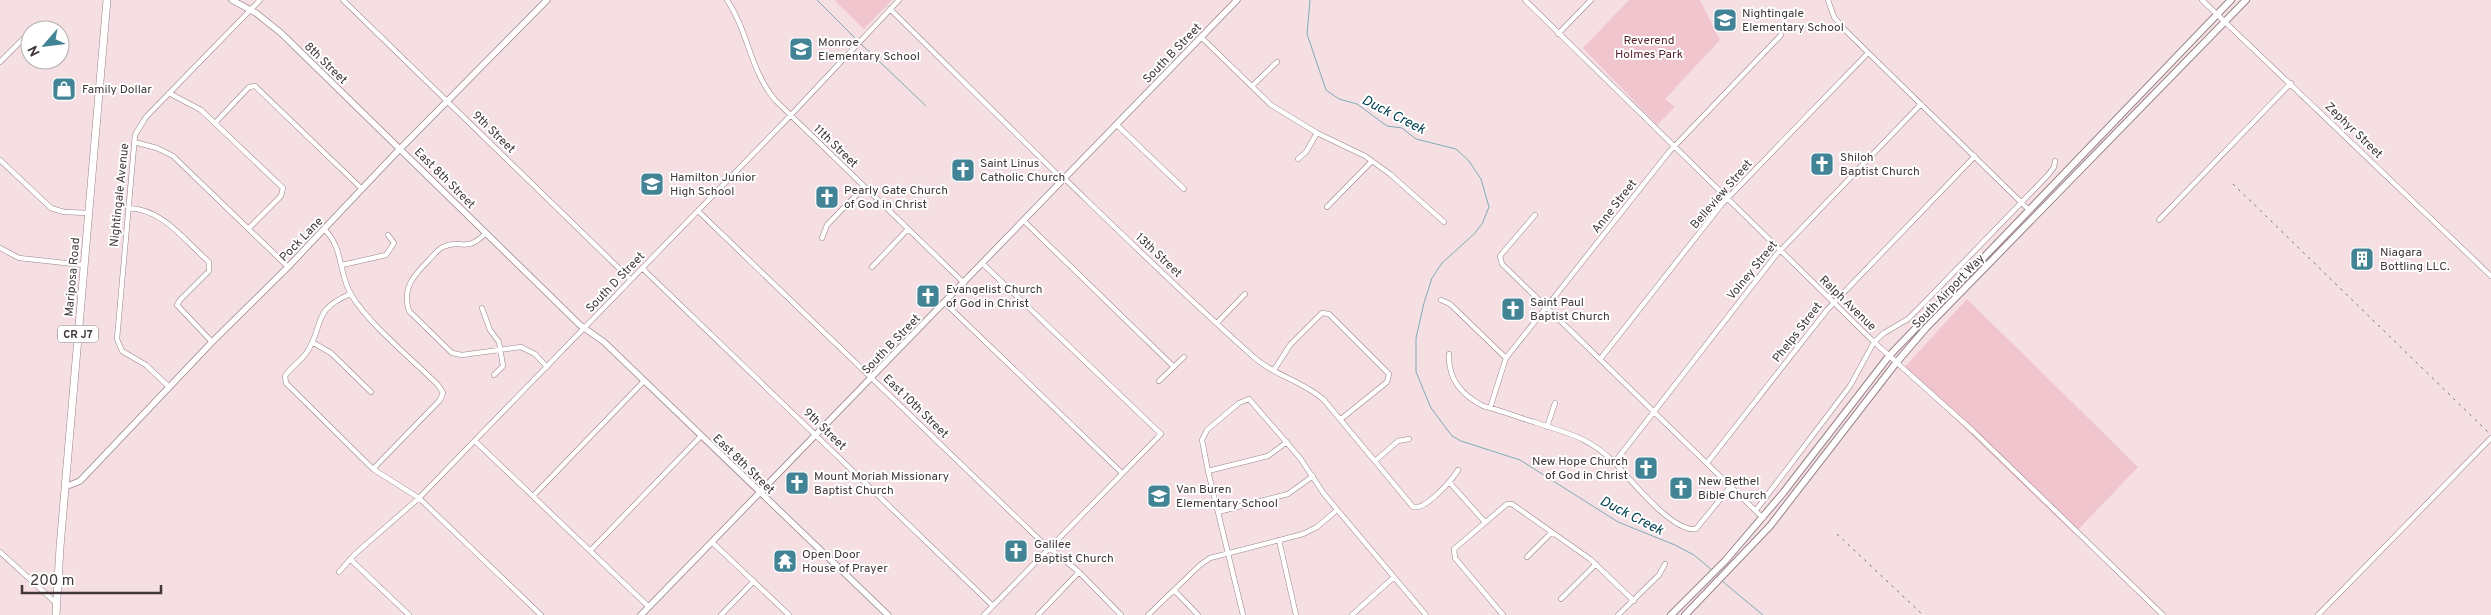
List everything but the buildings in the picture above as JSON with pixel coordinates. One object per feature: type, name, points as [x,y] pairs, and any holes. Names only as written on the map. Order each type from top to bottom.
[{"type":"main road","name":"Mariposa Road","points":[[56,615],[65,487],[107,0]]},
{"type":"main road","name":"South Airport Way","points":[[1671,615],[1708,579],[1763,518],[1889,356],[2231,0]]},
{"type":"main road","name":"South Airport Way","points":[[1685,615],[1715,586],[1770,526],[1896,363],[1944,310],[2246,0]]},
{"type":"street","name":"8th Street","points":[[232,0],[250,10],[281,33],[401,148]]},
{"type":"street","name":"Nightingale Avenue","points":[[169,388],[146,365],[122,351],[117,341],[134,142],[140,125],[260,0]]},
{"type":"street","name":"9th Street","points":[[343,0],[630,279]]},
{"type":"street","name":"Pock Lane","points":[[65,487],[80,481],[212,342],[325,230],[401,148],[547,0]]},
{"type":"street","name":"11th Street","points":[[728,0],[738,18],[760,78],[790,116],[964,283]]},
{"type":"street","name":"South D Street","points":[[339,572],[350,559],[419,498],[475,441],[790,116],[899,0]]},
{"type":"street","name":"South B Street","points":[[641,615],[1237,0]]},
{"type":"street","name":"Ralph Avenue","points":[[1525,0],[1833,303],[1896,363],[1973,431],[2163,615]]},
{"type":"street","points":[[1558,34],[1591,0]]},
{"type":"street","points":[[1828,0],[1837,21],[2029,210]]},
{"type":"street","name":"Zephyr Street","points":[[2202,0],[2491,276]]},
{"type":"street","name":"13th Street","points":[[890,9],[1057,174],[1065,179],[1257,360],[1313,390],[1341,419],[1416,508],[1422,507],[1450,483]]},
{"type":"street","name":"Anne Street","points":[[1490,408],[1506,358],[1674,146],[1781,35]]},
{"type":"street","points":[[1202,38],[1271,105],[1317,133],[1355,150],[1372,161],[1390,174],[1444,222]]},
{"type":"street","points":[[0,62],[20,42]]},
{"type":"street","name":"Belleview Street","points":[[1601,358],[1727,199],[1868,53]]},
{"type":"street","points":[[1252,86],[1277,62]]},
{"type":"street","points":[[2159,220],[2291,83]]},
{"type":"street","points":[[215,123],[247,89],[255,86],[362,189]]},
{"type":"street","points":[[169,93],[201,110],[283,188],[281,196],[249,228]]},
{"type":"street","name":"Volney Street","points":[[1614,463],[1780,250],[1921,104]]},
{"type":"street","points":[[1117,125],[1184,190]]},
{"type":"street","points":[[1298,159],[1306,152],[1317,133]]},
{"type":"street","points":[[134,142],[157,148],[173,156],[288,267]]},
{"type":"street","name":"East 8th Street","points":[[401,148],[584,327],[644,381],[888,615]]},
{"type":"street","name":"Phelps Street","points":[[1707,462],[1833,303],[1975,156]]},
{"type":"street","points":[[0,160],[51,208],[64,212],[89,213]]},
{"type":"street","points":[[1327,207],[1372,161]]},
{"type":"street","points":[[1756,510],[1850,386],[1874,342],[1884,333],[1908,319],[2048,175],[2054,167],[2055,161]]},
{"type":"street","points":[[822,238],[827,225],[864,187]]},
{"type":"street","points":[[128,208],[148,210],[160,216],[209,262],[209,271],[177,305],[212,342]]},
{"type":"street","name":"East 10th Street","points":[[698,211],[1049,547],[1079,572],[1121,615]]},
{"type":"street","points":[[1535,215],[1500,256],[1500,260],[1763,518]]},
{"type":"street","points":[[1024,220],[1174,367]]},
{"type":"street","points":[[872,267],[908,229]]},
{"type":"street","points":[[325,230],[335,242],[350,294],[361,310],[438,384],[443,393],[440,400],[373,469]]},
{"type":"street","points":[[486,233],[473,244],[449,245],[440,249],[409,282],[407,306],[411,315],[452,353],[460,355],[523,348],[534,354],[547,367]]},
{"type":"street","points":[[342,265],[386,255],[394,243],[388,235]]},
{"type":"street","points":[[0,248],[19,258],[84,265]]},
{"type":"street","points":[[982,263],[1160,434],[984,615]]},
{"type":"street","name":"9th Street","points":[[642,268],[993,606]]},
{"type":"street","points":[[350,294],[334,302],[324,312],[312,342],[303,357],[287,373],[285,380],[288,386],[373,469],[419,498],[541,615]]},
{"type":"street","points":[[1217,322],[1245,294]]},
{"type":"street","points":[[1441,300],[1450,304],[1506,358]]},
{"type":"street","points":[[945,303],[1122,473]]},
{"type":"street","points":[[482,308],[501,349],[503,366],[494,375]]},
{"type":"street","points":[[1274,370],[1290,346],[1319,316],[1326,313],[1329,314],[1389,374],[1387,382],[1341,419]]},
{"type":"street","points":[[312,342],[331,353],[371,392]]},
{"type":"street","points":[[1449,354],[1450,372],[1455,383],[1472,401],[1580,437],[1600,450],[1674,521],[1691,530],[1696,529],[1731,486]]},
{"type":"street","points":[[1159,380],[1184,357]]},
{"type":"street","points":[[533,496],[644,381]]},
{"type":"street","points":[[1243,615],[1203,446],[1205,433],[1239,403],[1249,399],[1287,442],[1337,510],[1426,615]]},
{"type":"street","points":[[1547,427],[1554,403]]},
{"type":"street","points":[[590,551],[701,436]]},
{"type":"street","points":[[1375,460],[1398,441],[1409,438]]},
{"type":"street","points":[[2318,615],[2491,438]]},
{"type":"street","points":[[475,441],[649,607]]},
{"type":"street","points":[[1208,471],[1268,456],[1287,442]]},
{"type":"street","points":[[1458,470],[1450,483],[1484,521]]},
{"type":"street","points":[[1218,512],[1288,494],[1313,476]]},
{"type":"street","points":[[1503,615],[1455,558],[1453,552],[1484,521],[1510,504],[1596,564],[1634,600]]},
{"type":"street","points":[[1148,615],[1203,562],[1228,553],[1309,532],[1337,510]]},
{"type":"street","points":[[1527,557],[1551,533]]},
{"type":"street","points":[[1278,540],[1296,615]]},
{"type":"street","points":[[712,542],[789,615]]},
{"type":"street","points":[[0,552],[56,603]]},
{"type":"street","points":[[350,559],[409,615]]},
{"type":"street","points":[[1561,599],[1596,564]]},
{"type":"street","points":[[1618,615],[1659,576],[1665,564]]},
{"type":"street","points":[[1041,614],[1079,572]]},
{"type":"street","points":[[1352,615],[1394,577]]},
{"type":"street","points":[[721,615],[754,581]]},
{"type":"street","points":[[1174,590],[1198,615]]},
{"type":"green space","points":[[834,0],[892,0],[864,29]]},
{"type":"green space","name":"Reverend Holmes Park","points":[[1629,0],[1700,0],[1720,40],[1665,99],[1675,107],[1657,125],[1583,48]]},
{"type":"green space","points":[[1967,299],[2138,467],[2074,534],[1903,369]]},
{"type":"waterway","points":[[817,0],[857,40]]},
{"type":"waterway","name":"Duck Creek","points":[[1310,0],[1307,34],[1326,90],[1339,99],[1357,104],[1387,126],[1402,128],[1416,139],[1456,149],[1469,161],[1481,179],[1489,207],[1482,224],[1474,234],[1442,263],[1432,278],[1416,338],[1416,372],[1431,408],[1452,436],[1461,441],[1520,460],[1618,522],[1675,545],[1694,555],[1713,571]]},
{"type":"waterway","points":[[860,43],[926,106]]},
{"type":"waterway","name":"Duck Creek","points":[[1722,581],[1763,615]]},
{"type":"railway","points":[[2233,184],[2491,435]]},
{"type":"railway","points":[[1837,534],[1923,615]]},
{"type":"place","name":"Nightingale Elementary School","points":[[1725,20]]},
{"type":"place","name":"Monroe Elementary School","points":[[801,49]]},
{"type":"place","name":"Family Dollar","points":[[64,89]]},
{"type":"place","name":"Shiloh Baptist Church","points":[[1822,164]]},
{"type":"place","name":"Saint Linus Catholic Church","points":[[963,170]]},
{"type":"place","name":"Hamilton Junior High School","points":[[652,184]]},
{"type":"place","name":"Pearly Gate Church of God in Christ","points":[[827,197]]},
{"type":"place","name":"Niagara Bottling LLC.","points":[[2362,259]]},
{"type":"place","name":"Evangelist Church of God in Christ","points":[[928,296]]},
{"type":"place","name":"Saint Paul Baptist Church","points":[[1513,309]]},
{"type":"place","name":"New Hope Church of God in Christ","points":[[1646,468]]},
{"type":"place","name":"Mount Moriah Missionary Baptist Church","points":[[797,483]]},
{"type":"place","name":"New Bethel Bible Church","points":[[1681,488]]},
{"type":"place","name":"Van Buren Elementary School","points":[[1159,496]]},
{"type":"place","name":"Galilee Baptist Church","points":[[1016,551]]},
{"type":"place","name":"Open Door House of Prayer","points":[[785,561]]}]
